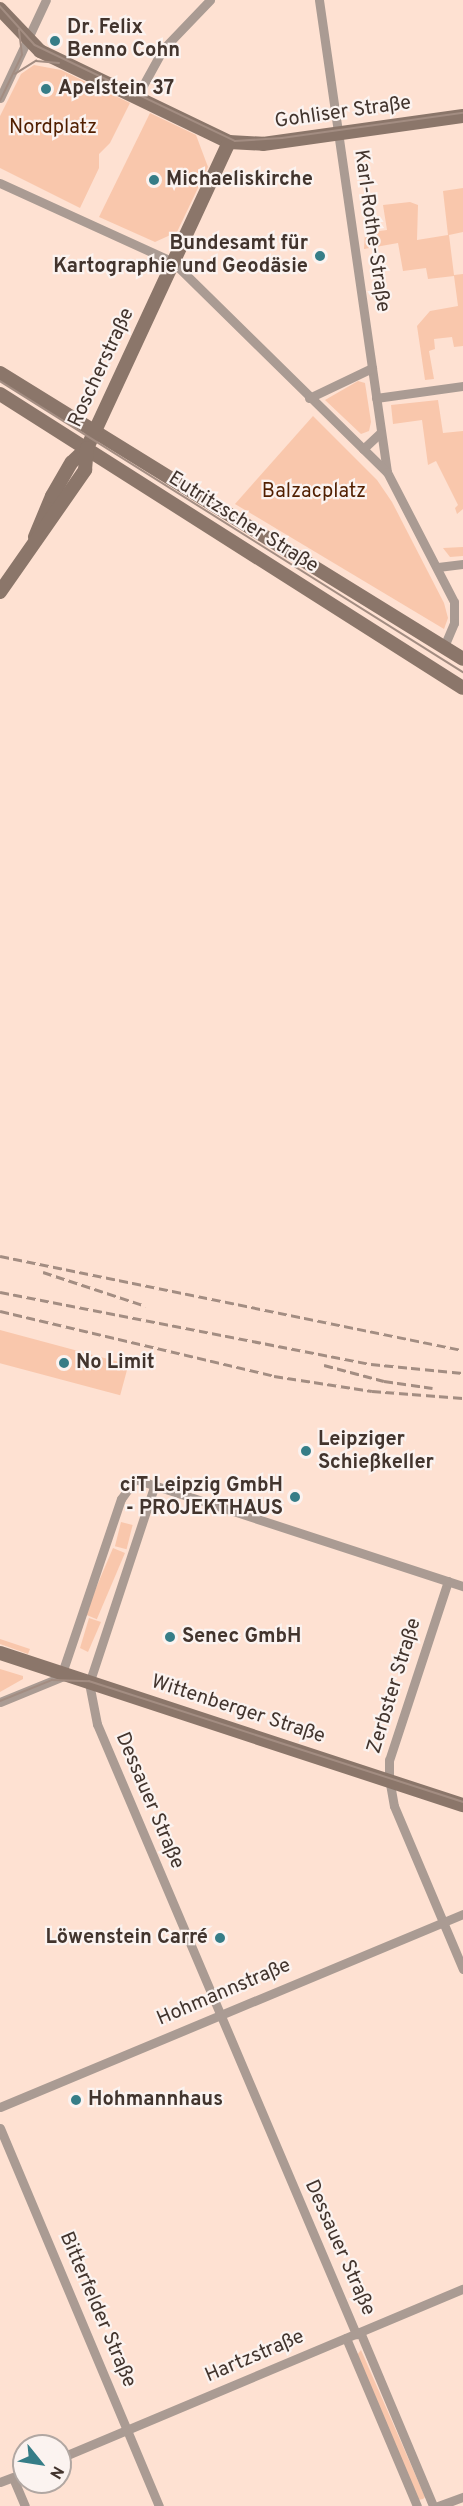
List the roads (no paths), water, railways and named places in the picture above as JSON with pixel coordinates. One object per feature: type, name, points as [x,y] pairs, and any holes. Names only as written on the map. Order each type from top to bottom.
[{"type":"main road","points":[[0,9],[25,39],[40,51],[229,142]]},
{"type":"main road","name":"Gohliser Straße","points":[[229,142],[256,144],[463,116]]},
{"type":"main road","name":"Roscherstraße","points":[[0,592],[35,537],[64,504],[85,470],[87,448],[94,432],[229,142]]},
{"type":"main road","name":"Eutritzscher Straße","points":[[0,373],[463,659]]},
{"type":"main road","name":"Eutritzscher Straße","points":[[0,394],[463,688]]},
{"type":"main road","name":"Wittenberger Straße","points":[[0,1653],[463,1804]]},
{"type":"street","points":[[0,98],[25,39],[46,0]]},
{"type":"street","points":[[136,98],[163,49],[210,0]]},
{"type":"street","name":"Karl-Rothe-Straße","points":[[319,0],[387,472]]},
{"type":"street","points":[[0,183],[151,255],[173,262],[309,398],[387,472],[438,567],[454,602],[454,623],[444,647]]},
{"type":"street","points":[[309,398],[372,368]]},
{"type":"street","points":[[376,398],[463,386]]},
{"type":"street","points":[[363,449],[380,433]]},
{"type":"street","points":[[438,567],[463,564]]},
{"type":"street","points":[[0,1702],[64,1674],[121,1499],[135,1479],[463,1586]]},
{"type":"street","points":[[89,1683],[155,1484]]},
{"type":"street","name":"Zerbster Straße","points":[[448,1581],[389,1760],[394,1806],[463,1970]]},
{"type":"street","name":"Dessauer Straße","points":[[89,1683],[100,1731],[219,2015],[433,2506]]},
{"type":"street","name":"Hohmannstraße","points":[[0,2107],[463,1914]]},
{"type":"street","name":"Bitterfelder Straße","points":[[0,2128],[159,2506]]},
{"type":"street","name":"Hartzstraße","points":[[72,2453],[463,2289]]},
{"type":"street","name":"Dessauer Straße","points":[[346,2338],[417,2506]]},
{"type":"street","points":[[438,2506],[463,2497]]},
{"type":"tram line","points":[[0,6],[35,45],[235,141],[282,138],[463,113]]},
{"type":"tram line","points":[[0,101],[22,55],[19,30]]},
{"type":"tram line","points":[[15,74],[36,61],[59,63]]},
{"type":"tram line","points":[[0,381],[463,672]]},
{"type":"tram line","points":[[0,1701],[52,1680],[89,1681],[463,1802]]},
{"type":"railway","points":[[0,1256],[463,1350]]},
{"type":"railway","points":[[43,1272],[146,1306]]},
{"type":"railway","points":[[0,1292],[371,1364],[463,1373]]},
{"type":"railway","points":[[0,1311],[274,1376],[372,1391],[463,1398]]},
{"type":"railway","points":[[324,1365],[384,1381],[432,1388]]},
{"type":"place","name":"Dr. Felix Benno Cohn","points":[[55,41]]},
{"type":"place","name":"Apelstein 37","points":[[46,89]]},
{"type":"place","name":"Michaeliskirche","points":[[154,180]]},
{"type":"place","name":"Bundesamt für Kartographie und Geodäsie","points":[[320,256]]},
{"type":"place","name":"No Limit","points":[[64,1363]]},
{"type":"place","name":"Leipziger Schießkeller","points":[[306,1451]]},
{"type":"place","name":"ciT Leipzig GmbH - PROJEKTHAUS","points":[[295,1497]]},
{"type":"place","name":"Senec GmbH","points":[[170,1637]]},
{"type":"place","name":"Löwenstein Carré","points":[[220,1938]]},
{"type":"place","name":"Hohmannhaus","points":[[76,2100]]},
{"type":"park label","name":"Nordplatz","points":[[53,128]]},
{"type":"park label","name":"Balzacplatz","points":[[314,492]]}]
